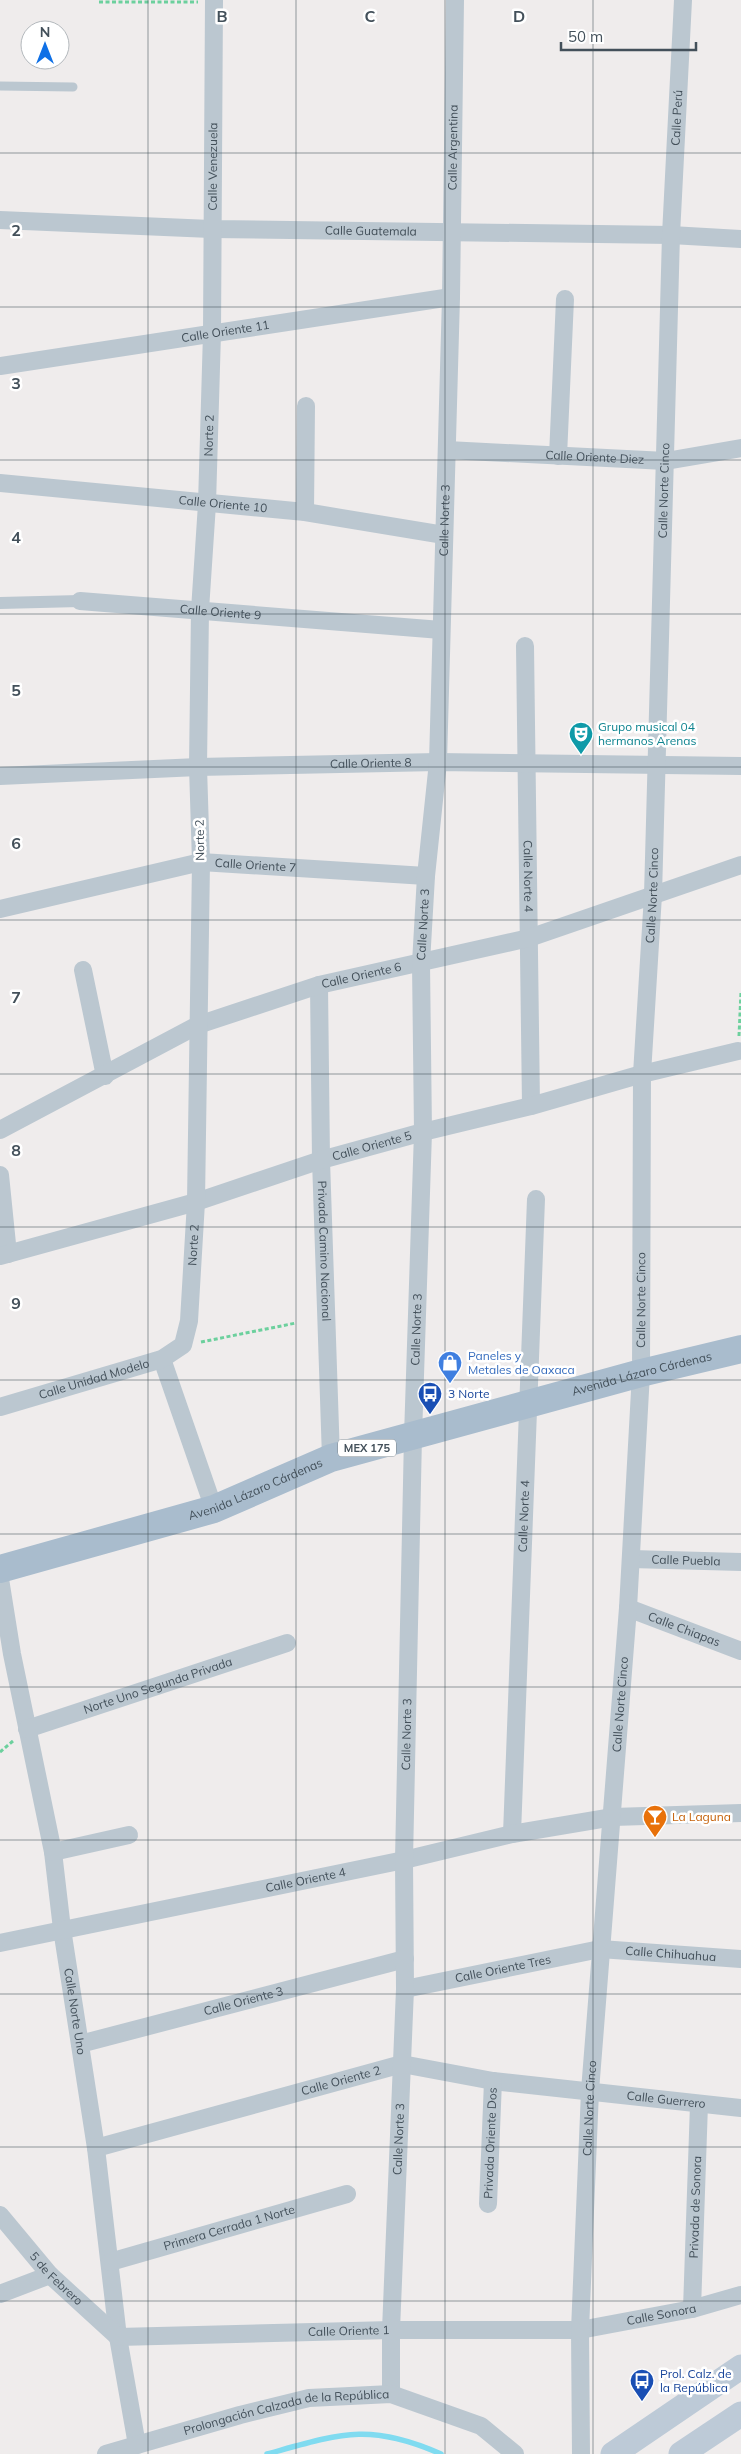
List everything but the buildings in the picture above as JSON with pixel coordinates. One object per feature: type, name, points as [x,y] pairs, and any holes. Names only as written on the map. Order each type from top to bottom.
[{"type":"main road","name":"Avenida Lázaro Cárdenas","points":[[0,1569],[214,1509],[331,1458],[641,1373],[741,1349]]},
{"type":"main road","points":[[613,2454],[741,2368]]},
{"type":"main road","points":[[680,2454],[741,2414]]},
{"type":"street","name":"Calle Argentina","points":[[451,297],[450,232],[455,0]]},
{"type":"street","name":"Calle Perú","points":[[670,235],[683,0]]},
{"type":"street","name":"Calle Venezuela","points":[[212,333],[211,229],[214,1]]},
{"type":"street","name":"Calle Guatemala","points":[[0,220],[211,229],[670,235],[741,239]]},
{"type":"street","name":"Calle Norte Cinco","points":[[581,2454],[580,2330],[590,2091],[628,1608],[641,1373],[642,1074],[653,895],[666,462],[670,235]]},
{"type":"street","name":"Calle Oriente 11","points":[[0,366],[451,297]]},
{"type":"street","name":"Calle Norte 3","points":[[391,2394],[391,2330],[405,1989],[404,1860],[413,1436],[423,1132],[421,963],[426,876],[438,762],[451,297]]},
{"type":"street","points":[[558,456],[565,299]]},
{"type":"street","name":"Norte 2","points":[[183,1346],[189,1321],[196,1202],[201,862],[198,767],[200,610],[207,504],[212,333]]},
{"type":"street","points":[[305,512],[306,406]]},
{"type":"street","name":"Calle Oriente Diez","points":[[447,450],[666,462],[741,448]]},
{"type":"street","name":"Calle Oriente 10","points":[[0,483],[305,512],[444,535]]},
{"type":"street","name":"Calle Oriente 9","points":[[0,603],[80,601],[441,630]]},
{"type":"street","name":"Calle Norte 4","points":[[525,646],[531,1106]]},
{"type":"street","name":"Calle Oriente 8","points":[[0,776],[198,767],[438,762],[741,766]]},
{"type":"street","name":"Calle Oriente 7","points":[[0,909],[201,862],[426,876]]},
{"type":"street","name":"Calle Oriente 6","points":[[0,1130],[198,1025],[319,984],[529,938],[741,865]]},
{"type":"street","points":[[83,970],[105,1076]]},
{"type":"street","name":"Privada Camino Nacional","points":[[319,984],[321,1160],[331,1458]]},
{"type":"street","name":"Calle Oriente 5","points":[[4,1255],[196,1202],[321,1160],[423,1132],[531,1106],[642,1074],[738,1051]]},
{"type":"street","points":[[0,1176],[4,1255]]},
{"type":"street","name":"Calle Norte 4","points":[[512,1834],[536,1199]]},
{"type":"street","name":"Calle Unidad Modelo","points":[[0,1407],[162,1359],[183,1346]]},
{"type":"street","points":[[162,1359],[214,1509]]},
{"type":"street","name":"Calle Puebla","points":[[631,1558],[741,1562]]},
{"type":"street","name":"Calle Norte Uno","points":[[0,1578],[52,1852],[96,2148],[118,2337],[136,2445]]},
{"type":"street","name":"Calle Chiapas","points":[[628,1608],[741,1651]]},
{"type":"street","name":"Norte Uno Segunda Privada","points":[[28,1728],[287,1643]]},
{"type":"street","name":"Calle Oriente 4","points":[[0,1943],[404,1860],[512,1834],[613,1817],[741,1814]]},
{"type":"street","points":[[52,1852],[129,1835]]},
{"type":"street","name":"Calle Chihuahua","points":[[600,1949],[741,1959]]},
{"type":"street","name":"Calle Oriente Tres","points":[[405,1989],[600,1949]]},
{"type":"street","name":"Calle Oriente 3","points":[[80,2044],[405,1959]]},
{"type":"street","name":"Calle Oriente 2","points":[[96,2148],[402,2064],[493,2081],[590,2091]]},
{"type":"street","name":"Privada Oriente Dos","points":[[488,2204],[493,2081]]},
{"type":"street","name":"Calle Guerrero","points":[[590,2091],[741,2108]]},
{"type":"street","name":"Privada de Sonora","points":[[692,2309],[699,2104]]},
{"type":"street","name":"Primera Cerrada 1 Norte","points":[[110,2262],[347,2194]]},
{"type":"street","name":"5 de Febrero","points":[[0,2215],[50,2275],[118,2337]]},
{"type":"street","points":[[0,2294],[50,2275]]},
{"type":"street","name":"Calle Sonora","points":[[580,2330],[692,2309],[741,2295]]},
{"type":"street","name":"Calle Oriente 1","points":[[118,2337],[391,2330],[580,2330]]},
{"type":"street","name":"Prolongación Calzada de la República","points":[[106,2454],[240,2415],[309,2398],[391,2394],[481,2426],[515,2454]]},
{"type":"lane","points":[[0,86],[73,87]]},
{"type":"path","points":[[99,2],[214,1]]},
{"type":"path","points":[[183,1346],[296,1323]]},
{"type":"waterway","points":[[267,2454],[314,2441],[354,2434],[394,2438],[441,2454]]},
{"type":"place","name":"Grupo musical 04 hermanos Arenas","points":[[581,755]]},
{"type":"place","name":"Paneles y Metales de Oaxaca","points":[[450,1384]]},
{"type":"place","name":"3 Norte","points":[[430,1415]]},
{"type":"place","name":"La Laguna","points":[[655,1838]]},
{"type":"place","name":"Prol. Calz. de la República","points":[[642,2402]]}]
